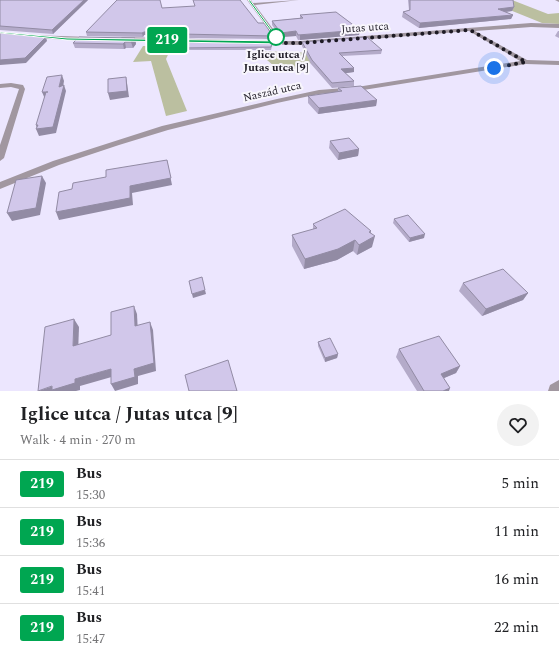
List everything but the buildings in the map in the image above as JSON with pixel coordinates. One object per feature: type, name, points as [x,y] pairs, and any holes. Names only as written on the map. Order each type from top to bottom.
[{"type":"street","points":[[250,2],[297,0]]},
{"type":"street","points":[[250,2],[281,43]]},
{"type":"street","name":"Jutas utca","points":[[118,39],[300,43],[539,24],[559,26]]},
{"type":"street","points":[[470,30],[526,62]]},
{"type":"street","points":[[26,35],[67,39],[96,39]]},
{"type":"street","name":"Naszád utca","points":[[0,186],[56,163],[116,143],[165,128],[277,101],[319,92],[357,88],[526,62],[559,63]]},
{"type":"street","points":[[0,86],[17,85],[21,86],[22,89],[0,158]]},
{"type":"street","points":[[556,391],[559,388]]},
{"type":"green space","points":[[512,0],[548,14],[559,13],[559,24],[542,23],[505,8]]},
{"type":"green space","points":[[164,42],[174,42],[166,59],[187,111],[166,116],[151,61],[133,62],[143,46],[156,46]]},
{"type":"green space","points":[[259,51],[319,53],[314,62],[294,69],[274,66],[267,60],[255,55]]},
{"type":"bus line","name":"219","points":[[0,33],[67,39],[281,43],[249,0]]},
{"type":"place","name":"Iglice utca / Jutas utca [9]","points":[[276,37]]},
{"type":"route","points":[[276,37],[274,33],[281,43],[300,43],[336,39],[470,30],[526,62],[494,68]]}]
